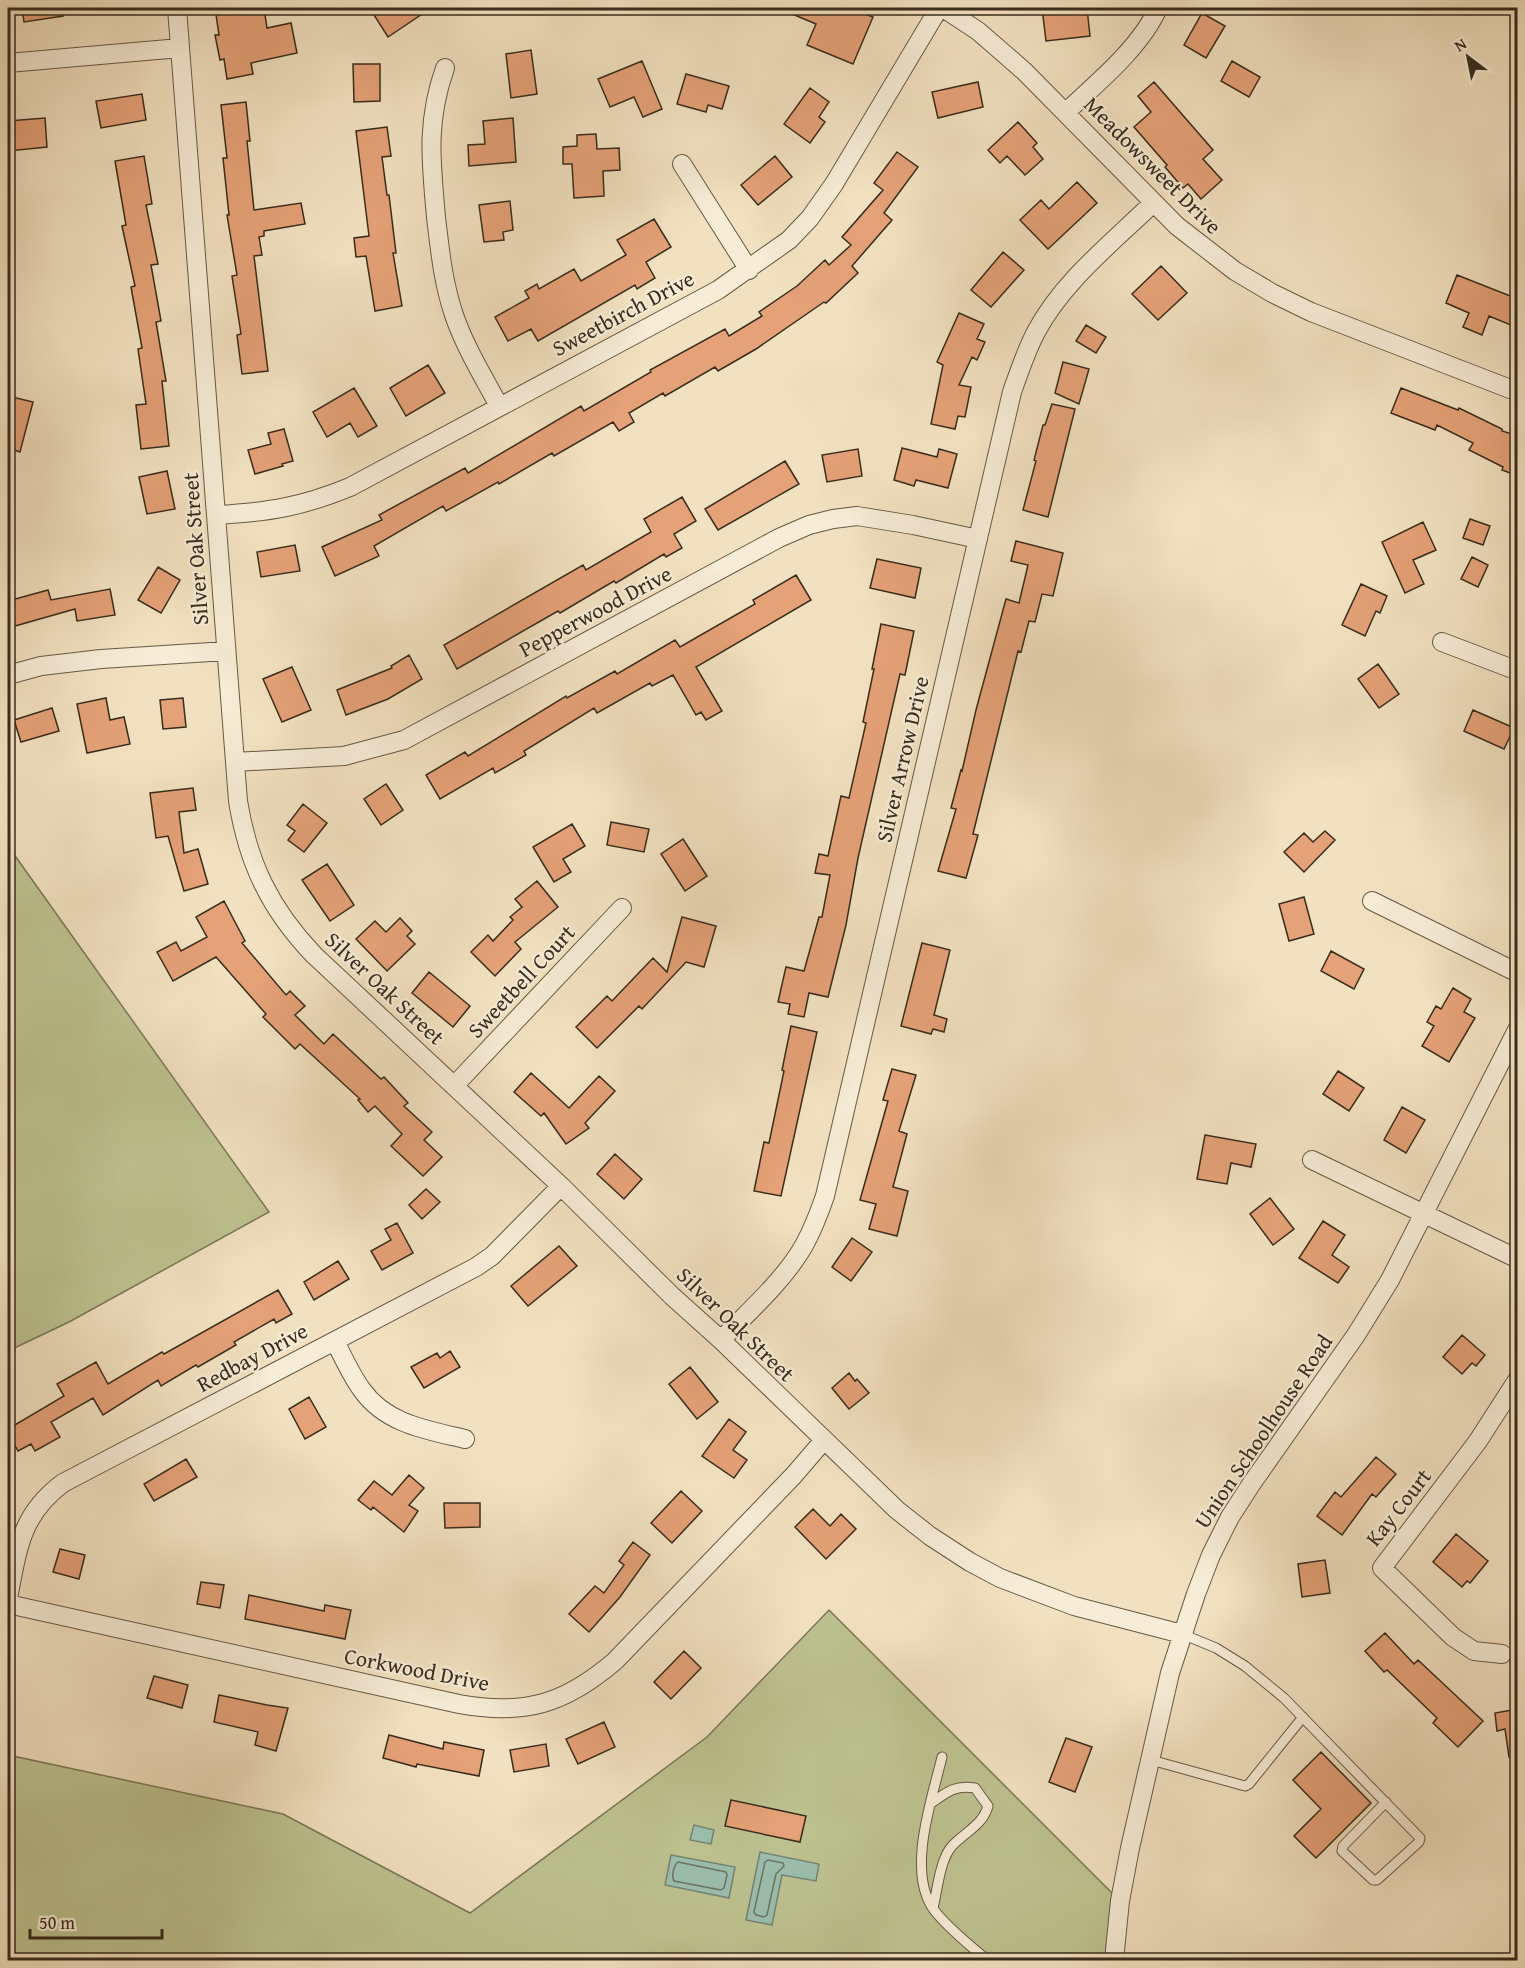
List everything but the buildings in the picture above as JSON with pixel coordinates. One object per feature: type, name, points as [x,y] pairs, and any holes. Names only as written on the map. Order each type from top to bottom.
[{"type":"street","name":"Silver Oak Street","points":[[177,8],[238,801],[250,856],[279,915],[314,955],[561,1186],[672,1296],[721,1340],[897,1510],[930,1536],[1000,1578],[1074,1606],[1182,1634]]},
{"type":"street","name":"Meadowsweet Drive","points":[[941,8],[978,31],[1024,71],[1153,203],[1211,254],[1235,271],[1311,312],[1518,392]]},
{"type":"street","name":"Sweetbirch Drive","points":[[217,515],[288,508],[350,487],[499,405],[718,290],[749,270],[789,240],[810,218],[834,184],[941,8]]},
{"type":"street","points":[[1065,112],[1130,50],[1158,8]]},
{"type":"street","points":[[8,63],[180,48]]},
{"type":"street","points":[[445,68],[437,90],[431,126],[430,153],[442,276],[454,316],[468,348],[499,405]]},
{"type":"street","points":[[682,164],[749,270]]},
{"type":"street","name":"Silver Arrow Drive","points":[[721,1340],[778,1281],[800,1253],[813,1230],[825,1196],[1012,392],[1023,358],[1052,306],[1074,280],[1153,203]]},
{"type":"street","name":"Pepperwood Drive","points":[[235,762],[344,756],[404,740],[779,538],[809,525],[857,516],[978,539]]},
{"type":"street","points":[[1442,642],[1518,671]]},
{"type":"street","points":[[8,675],[40,666],[101,659],[226,651]]},
{"type":"street","points":[[1372,901],[1518,973]]},
{"type":"street","name":"Sweetbell Court","points":[[454,1086],[622,908]]},
{"type":"street","name":"Union Schoolhouse Road","points":[[1114,1960],[1120,1901],[1170,1673],[1211,1555],[1230,1517],[1252,1483],[1356,1335],[1390,1280],[1518,1028]]},
{"type":"street","points":[[1312,1160],[1518,1259]]},
{"type":"street","name":"Redbay Drive","points":[[8,1598],[20,1541],[36,1508],[48,1494],[73,1477],[476,1267],[492,1256],[561,1186]]},
{"type":"street","points":[[335,1341],[361,1389],[374,1404],[394,1419],[412,1426],[465,1439]]},
{"type":"street","name":"Kay Court","points":[[1502,1654],[1474,1651],[1453,1637],[1382,1568],[1478,1441],[1518,1379]]},
{"type":"street","name":"Corkwood Drive","points":[[8,1604],[483,1709],[530,1707],[553,1701],[575,1691],[595,1679],[615,1661],[794,1475],[824,1440]]},
{"type":"lane","points":[[1182,1634],[1216,1648],[1245,1666],[1284,1698],[1386,1802],[1420,1838],[1419,1842],[1377,1880],[1373,1880],[1342,1851],[1343,1846],[1386,1802]]},
{"type":"lane","points":[[1151,1760],[1245,1786],[1303,1718]]},
{"type":"lane","points":[[942,1757],[921,1852],[924,1887],[933,1908],[981,1955],[990,1960]]},
{"type":"lane","points":[[930,1804],[948,1791],[962,1786],[975,1788],[988,1806],[985,1816],[950,1848],[942,1867],[933,1908]]},
{"type":"green space","points":[[8,846],[269,1212],[69,1322],[8,1351]]},
{"type":"green space","points":[[829,1610],[1120,1901],[1114,1960],[8,1960],[8,1755],[283,1814],[470,1913],[707,1737]]},
{"type":"water","points":[[694,1825],[714,1830],[711,1844],[690,1840]]},
{"type":"water","points":[[760,1852],[819,1864],[816,1881],[782,1875],[772,1925],[746,1920]]},
{"type":"water","points":[[671,1855],[735,1867],[729,1898],[665,1885]]}]
